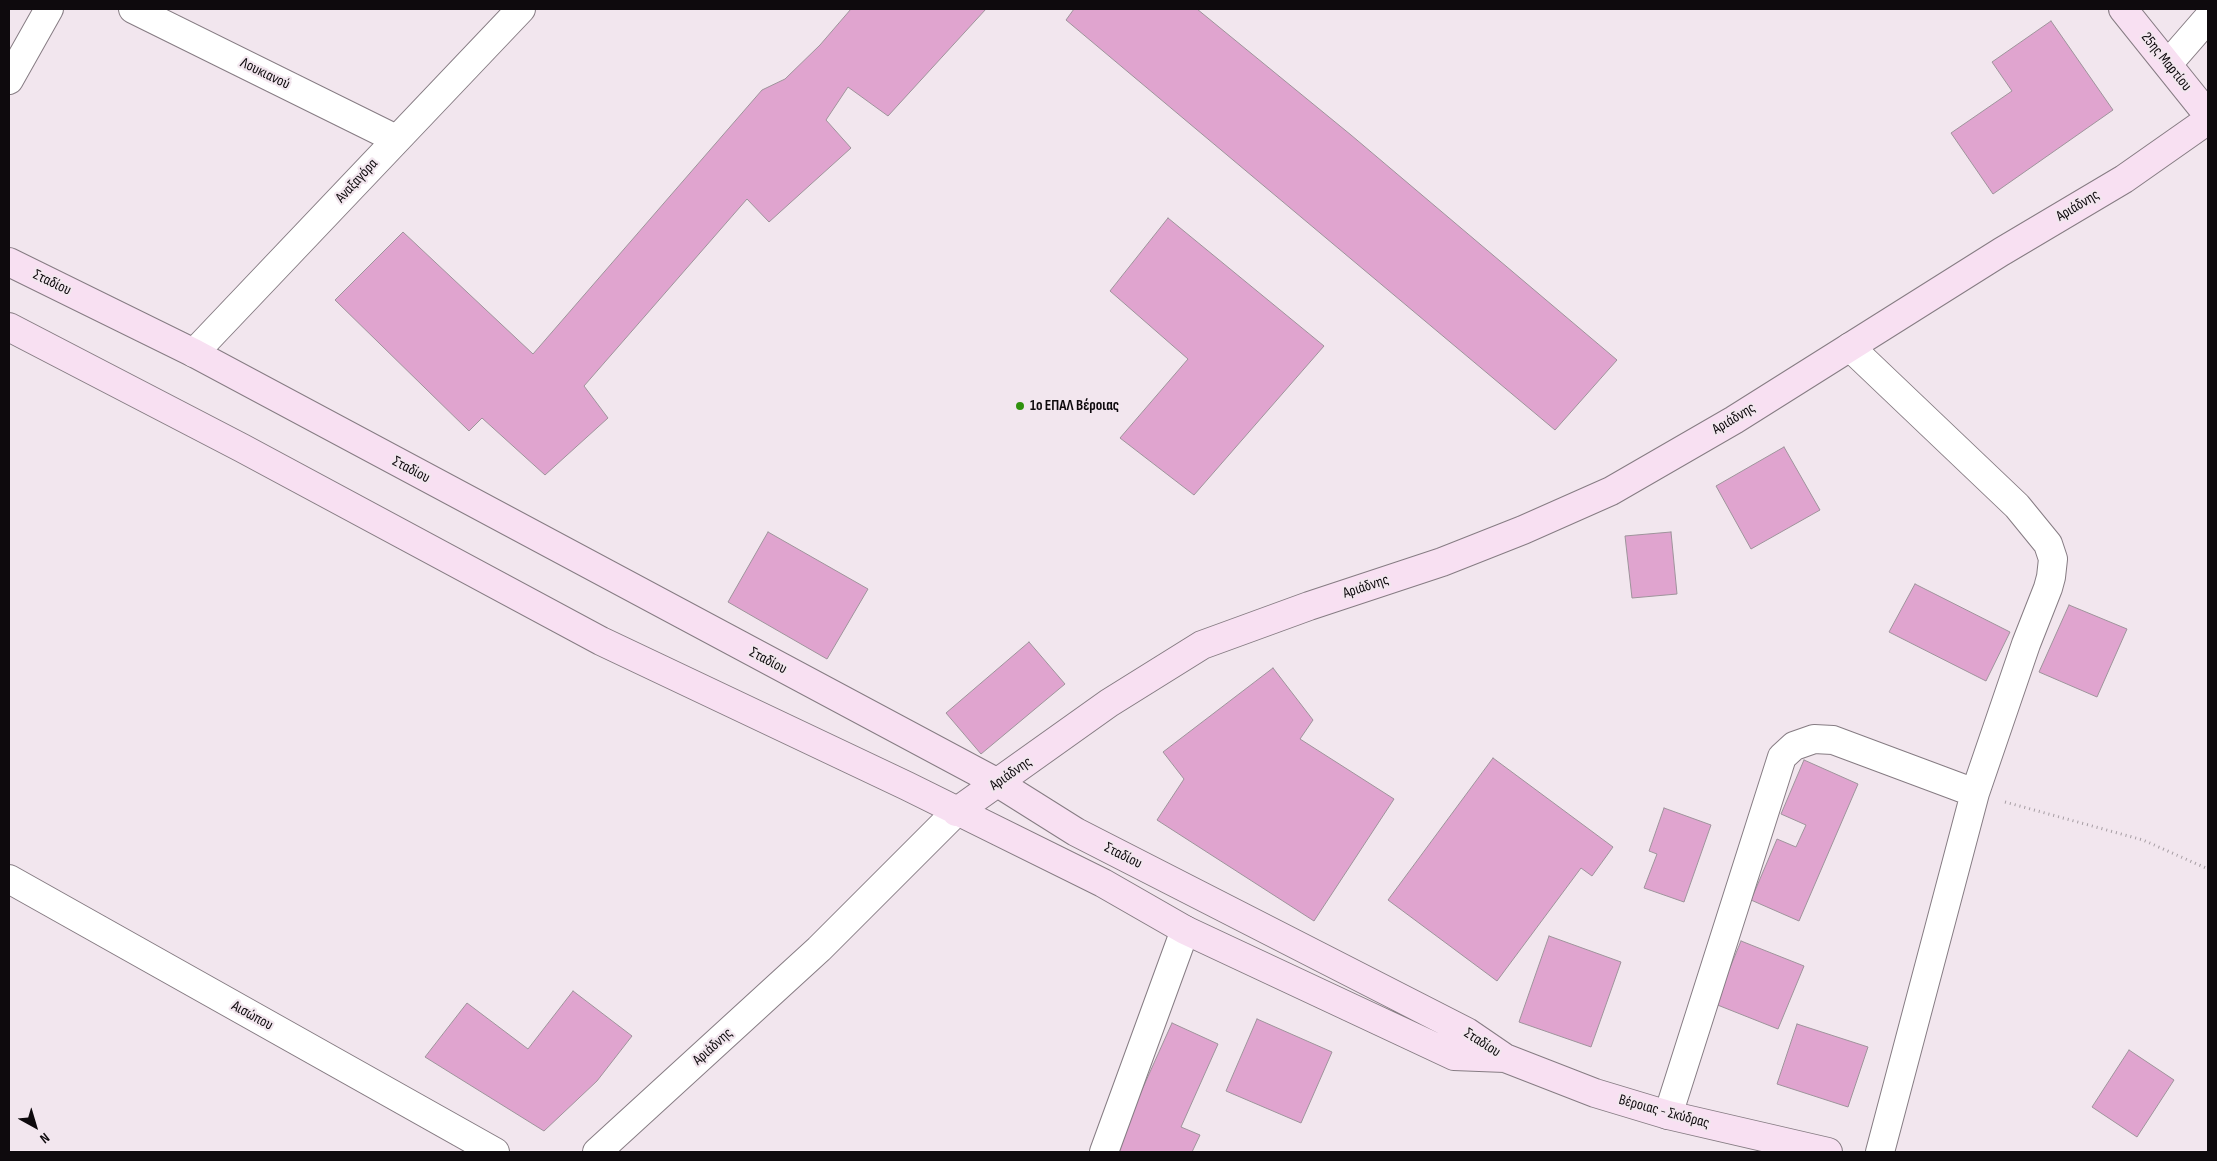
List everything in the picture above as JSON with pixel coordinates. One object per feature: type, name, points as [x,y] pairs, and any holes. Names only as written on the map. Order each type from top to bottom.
[{"type":"main road","name":"25ης Μαρτίου","points":[[2123,9],[2208,115]]},
{"type":"main road","name":"Αριάδνης","points":[[956,812],[1109,703],[1202,645],[1309,606],[1442,562],[1523,530],[1612,491],[1734,420],[2001,252],[2124,179],[2208,120]]},
{"type":"main road","name":"Σταδίου","points":[[9,262],[194,354],[998,783],[1076,832],[1467,1032],[1505,1058]]},
{"type":"main road","name":"Σταδίου","points":[[9,326],[250,452],[601,641],[907,786],[956,812],[1103,883],[1185,930],[1454,1056],[1505,1058]]},
{"type":"main road","name":"Βέροιας - Σκύδρας","points":[[1505,1058],[1595,1093],[1668,1115],[1828,1152]]},
{"type":"street","points":[[9,80],[49,9]]},
{"type":"street","name":"Λουκιανού","points":[[133,9],[396,139]]},
{"type":"street","name":"Αναξαγόρα","points":[[194,354],[521,9]]},
{"type":"street","points":[[2168,64],[2208,18]]},
{"type":"street","points":[[1850,347],[2006,494],[2042,535],[2051,553],[2053,567],[2048,588],[2026,644],[1975,793],[1880,1152]]},
{"type":"street","points":[[1668,1115],[1782,757],[1794,746],[1814,738],[1833,740],[1975,793]]},
{"type":"street","name":"Αριάδνης","points":[[597,1152],[819,949],[956,812]]},
{"type":"street","name":"Αισώπου","points":[[9,879],[495,1152]]},
{"type":"street","points":[[1104,1152],[1185,930]]},
{"type":"path","points":[[1975,793],[2143,840],[2208,869]]},
{"type":"building","points":[[851,9],[986,9],[888,116],[848,87],[826,120],[851,148],[769,222],[747,199],[584,386],[608,418],[545,475],[482,418],[469,431],[335,300],[403,232],[533,354],[762,90],[785,79],[820,45]]},
{"type":"building","points":[[1074,9],[1197,9],[1351,135],[1617,360],[1555,430],[1066,20]]},
{"type":"building","points":[[2051,21],[2113,110],[1993,194],[1951,133],[2012,91],[1992,62]]},
{"type":"building","points":[[1168,218],[1324,346],[1194,495],[1120,438],[1188,359],[1110,291]]},
{"type":"building","points":[[1784,447],[1820,510],[1751,549],[1716,486]]},
{"type":"building","points":[[768,532],[868,589],[827,659],[728,602]]},
{"type":"building","points":[[1671,532],[1677,594],[1632,598],[1625,536]]},
{"type":"building","points":[[1915,584],[2010,632],[1986,681],[1889,632]]},
{"type":"building","points":[[2069,605],[2127,629],[2097,697],[2039,672]]},
{"type":"building","points":[[1029,642],[1065,684],[981,754],[946,713]]},
{"type":"building","points":[[1273,668],[1313,720],[1300,739],[1394,799],[1314,921],[1157,820],[1184,779],[1163,752]]},
{"type":"building","points":[[1493,758],[1613,847],[1592,876],[1581,868],[1497,981],[1388,900]]},
{"type":"building","points":[[1804,760],[1858,784],[1799,921],[1751,900],[1777,839],[1796,847],[1806,825],[1781,814]]},
{"type":"building","points":[[1664,808],[1711,825],[1684,902],[1644,888],[1657,854],[1649,851]]},
{"type":"building","points":[[1549,936],[1621,962],[1591,1047],[1519,1022]]},
{"type":"building","points":[[1741,941],[1804,966],[1778,1029],[1715,1004]]},
{"type":"building","points":[[573,991],[632,1036],[597,1081],[544,1131],[425,1057],[467,1003],[528,1049]]},
{"type":"building","points":[[1257,1019],[1332,1052],[1301,1123],[1226,1091]]},
{"type":"building","points":[[1172,1023],[1218,1044],[1181,1127],[1200,1135],[1192,1152],[1114,1152]]},
{"type":"building","points":[[1797,1024],[1868,1047],[1848,1107],[1777,1084]]},
{"type":"building","points":[[2129,1050],[2174,1080],[2137,1137],[2092,1107]]},
{"type":"place","name":"1ο ΕΠΑΛ Βέροιας","points":[[1020,406]]}]
